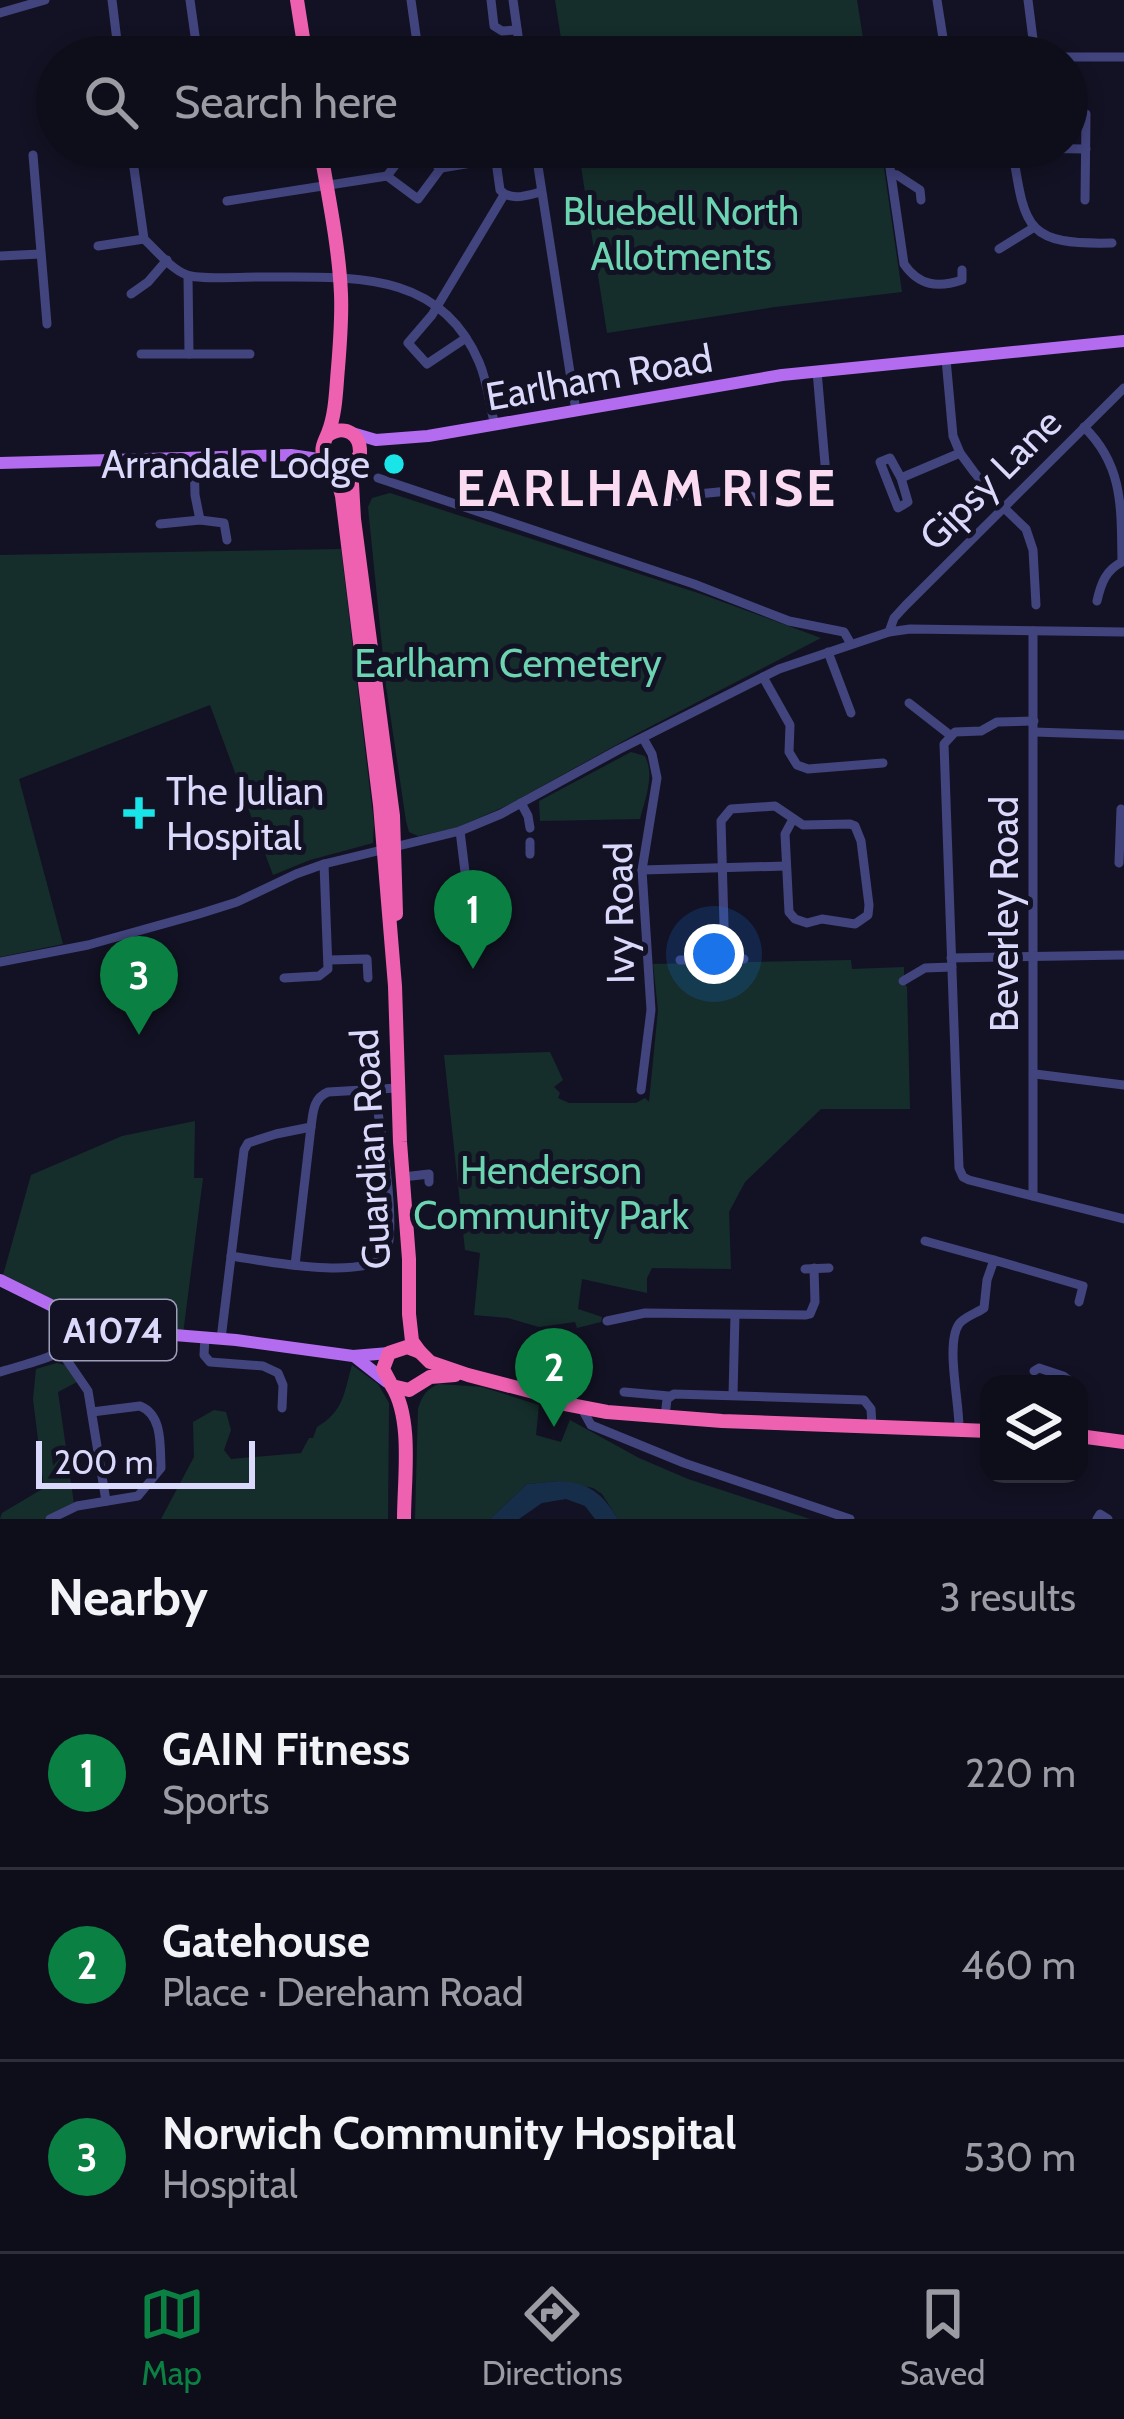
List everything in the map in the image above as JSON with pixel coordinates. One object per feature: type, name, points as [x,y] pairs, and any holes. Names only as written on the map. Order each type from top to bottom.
[{"type":"highway","points":[[297,0],[303,36]]},
{"type":"highway","points":[[323,168],[340,278],[338,371],[326,438],[342,496],[389,849]]},
{"type":"highway","points":[[338,371],[342,418],[361,446],[352,495],[382,721],[389,849]]},
{"type":"highway","points":[[326,438],[333,431],[350,432]]},
{"type":"highway","points":[[330,464],[356,460]]},
{"type":"highway","name":"Guardian Road","points":[[389,849],[409,1314],[412,1341],[422,1355]]},
{"type":"highway","name":"Guardian Road","points":[[392,1351],[409,1314]]},
{"type":"highway","name":"A1074","points":[[392,1351],[407,1347],[468,1375],[598,1411],[980,1431]]},
{"type":"highway","points":[[392,1351],[383,1369],[399,1399],[405,1426],[404,1519]]},
{"type":"highway","points":[[405,1426],[427,1373],[422,1355]]},
{"type":"highway","name":"A1074","points":[[390,1384],[403,1390],[438,1375],[468,1375]]},
{"type":"highway","name":"A1074","points":[[544,1395],[660,1417]]},
{"type":"highway","points":[[1088,1437],[1124,1442]]},
{"type":"main road","name":"Earlham Road","points":[[356,460],[370,446],[391,440],[817,371],[1124,341]]},
{"type":"main road","name":"Earlham Road","points":[[350,432],[391,440]]},
{"type":"main road","points":[[0,464],[292,454],[315,448],[326,438]]},
{"type":"main road","points":[[292,454],[330,464]]},
{"type":"main road","name":"A1074","points":[[0,1280],[93,1325],[135,1333],[353,1356],[392,1351]]},
{"type":"main road","points":[[353,1356],[390,1384]]},
{"type":"street","points":[[0,13],[45,0]]},
{"type":"street","points":[[112,0],[116,36]]},
{"type":"street","points":[[190,0],[196,36]]},
{"type":"street","points":[[411,0],[416,36]]},
{"type":"street","points":[[491,0],[494,26],[517,30]]},
{"type":"street","points":[[513,0],[518,36]]},
{"type":"street","points":[[937,0],[943,36]]},
{"type":"street","points":[[1028,0],[1030,36]]},
{"type":"street","points":[[1088,57],[1124,58]]},
{"type":"street","points":[[33,155],[47,324]]},
{"type":"street","points":[[133,168],[144,239],[188,276],[372,280],[422,296],[466,338],[484,375],[495,425]]},
{"type":"street","points":[[227,201],[387,176],[393,168]]},
{"type":"street","points":[[387,176],[418,199],[441,168]]},
{"type":"street","points":[[497,168],[504,195],[541,192]]},
{"type":"street","points":[[538,168],[576,411]]},
{"type":"street","points":[[889,168],[908,271],[938,285],[962,280],[962,270]]},
{"type":"street","points":[[1016,168],[1023,209],[1033,228],[1052,239],[1104,246]]},
{"type":"street","points":[[1082,192],[1084,168]]},
{"type":"street","points":[[890,174],[923,195]]},
{"type":"street","points":[[466,338],[428,364],[407,343],[436,307],[504,195]]},
{"type":"street","points":[[999,249],[1033,228]]},
{"type":"street","points":[[98,246],[144,239]]},
{"type":"street","points":[[0,256],[40,254]]},
{"type":"street","points":[[131,295],[166,260]]},
{"type":"street","points":[[188,276],[189,353]]},
{"type":"street","points":[[141,354],[250,354]]},
{"type":"street","points":[[946,359],[953,436],[960,453],[1026,529],[1033,550],[1036,605]]},
{"type":"street","points":[[677,496],[739,490],[763,502],[824,493],[817,371]]},
{"type":"street","name":"Gipsy Lane","points":[[889,632],[900,612],[1122,394]]},
{"type":"street","points":[[1084,428],[1101,444],[1120,494],[1123,562],[1108,573],[1097,601]]},
{"type":"street","points":[[901,478],[960,453]]},
{"type":"street","points":[[194,458],[200,520]]},
{"type":"street","points":[[890,458],[901,478],[908,502],[898,508],[880,462],[890,458]]},
{"type":"street","points":[[378,478],[694,584],[789,621],[844,632],[851,644]]},
{"type":"street","points":[[698,494],[699,511]]},
{"type":"street","points":[[160,524],[200,520],[224,524],[227,540]]},
{"type":"street","points":[[900,612],[902,629]]},
{"type":"street","name":"Beverley Road","points":[[1034,631],[1034,1196]]},
{"type":"street","points":[[0,962],[106,940],[220,908],[324,864],[460,831],[763,677],[889,632],[1124,632]]},
{"type":"street","points":[[828,652],[844,691],[845,709]]},
{"type":"street","points":[[763,677],[790,725],[789,752],[797,765],[808,769],[862,760],[883,764]]},
{"type":"street","points":[[909,703],[950,735]]},
{"type":"street","points":[[1124,735],[997,722],[981,731],[950,735],[944,750],[960,1173],[969,1180],[1124,1219]]},
{"type":"street","name":"Ivy Road","points":[[641,1090],[651,1010],[642,870],[657,778],[643,738]]},
{"type":"street","points":[[521,803],[530,828]]},
{"type":"street","points":[[725,960],[721,821],[737,808],[775,806],[809,826],[850,824],[859,831],[868,915],[855,923],[795,920],[789,912],[785,834],[793,819]]},
{"type":"street","points":[[1119,862],[1121,809]]},
{"type":"street","points":[[460,831],[466,880]]},
{"type":"street","points":[[284,978],[319,976],[328,969],[324,864]]},
{"type":"street","points":[[642,870],[786,866]]},
{"type":"street","points":[[902,981],[925,968],[952,962],[1124,955]]},
{"type":"street","points":[[329,960],[367,959],[368,978]]},
{"type":"street","points":[[680,961],[744,959]]},
{"type":"street","points":[[1035,1074],[1124,1085]]},
{"type":"street","points":[[231,1256],[296,1265],[311,1127],[320,1095],[398,1088]]},
{"type":"street","name":"Guardian Road","points":[[296,1265],[335,1270],[384,1256],[389,1212],[374,1089]]},
{"type":"street","points":[[221,1339],[244,1150],[276,1134],[311,1127]]},
{"type":"street","points":[[403,1177],[429,1174]]},
{"type":"street","points":[[930,1258],[929,1242],[1083,1286]]},
{"type":"street","points":[[959,1430],[952,1363],[957,1330],[964,1319],[984,1308],[994,1260]]},
{"type":"street","points":[[607,1322],[643,1313],[810,1314],[815,1302],[810,1269],[829,1268]]},
{"type":"street","points":[[1079,1302],[1088,1270]]},
{"type":"street","points":[[733,1396],[735,1316]]},
{"type":"street","points":[[0,1372],[62,1353],[93,1325]]},
{"type":"street","points":[[205,1337],[204,1355],[210,1362],[263,1366],[278,1373],[284,1385],[283,1408]]},
{"type":"street","points":[[62,1353],[84,1383],[106,1501]]},
{"type":"street","points":[[1036,1367],[1061,1375]]},
{"type":"street","points":[[624,1392],[864,1400],[872,1409],[872,1426]]},
{"type":"street","points":[[660,1417],[669,1396]]},
{"type":"street","points":[[580,1407],[587,1422],[703,1470],[850,1519]]},
{"type":"street","points":[[52,1518],[77,1506],[138,1496],[158,1474],[156,1418],[148,1408],[92,1412]]},
{"type":"street","points":[[598,1411],[602,1428]]},
{"type":"green space","points":[[555,0],[857,0],[863,36],[561,36]]},
{"type":"green space","name":"Bluebell North Allotments","points":[[581,168],[884,168],[902,292],[607,333]]},
{"type":"green space","name":"Earlham Cemetery","points":[[390,493],[821,638],[508,805],[456,828],[418,836],[409,832],[406,821],[386,686],[368,507],[372,498]]},
{"type":"green space","name":"Earlham Cemetery","points":[[341,549],[373,843],[273,875],[210,705],[19,779],[63,944],[0,957],[0,555]]},
{"type":"green space","points":[[631,752],[645,756],[649,771],[640,819],[540,821],[539,801]]},
{"type":"green space","name":"Henderson Community Park","points":[[851,960],[852,969],[904,967],[910,1109],[821,1109],[745,1182],[729,1212],[731,1269],[652,1268],[647,1293],[582,1279],[578,1309],[602,1317],[601,1322],[577,1328],[575,1322],[539,1327],[474,1315],[480,1253],[465,1250],[444,1055],[550,1052],[563,1080],[554,1087],[558,1098],[569,1103],[636,1103],[645,1098],[649,1102],[658,1010],[653,964]]},
{"type":"green space","points":[[195,1121],[194,1178],[203,1178],[183,1334],[76,1315],[2,1279],[31,1175],[122,1136]]},
{"type":"green space","points":[[65,1365],[77,1382],[58,1392],[74,1504],[45,1519],[0,1519],[2,1513],[44,1488],[33,1399],[36,1369]]},
{"type":"green space","points":[[352,1365],[378,1384],[389,1403],[388,1519],[161,1519],[194,1457],[193,1422],[214,1410],[226,1412],[231,1430],[224,1450],[231,1459],[301,1453],[317,1427],[338,1408]]},
{"type":"green space","points":[[439,1384],[482,1387],[539,1405],[536,1435],[561,1442],[570,1420],[688,1479],[810,1519],[618,1519],[593,1488],[559,1481],[527,1484],[490,1519],[415,1519],[418,1409],[425,1394]]},
{"type":"water","points":[[559,1481],[594,1491],[618,1519],[595,1519],[585,1506],[566,1499],[542,1503],[519,1519],[490,1519],[527,1484]]},
{"type":"place","name":"Arrandale Lodge","points":[[394,464]]},
{"type":"place","name":"The Julian Hospital","points":[[139,813]]},
{"type":"place","name":"GAIN Fitness","points":[[473,969]]},
{"type":"place","name":"Norwich Community Hospital","points":[[139,1035]]},
{"type":"place","name":"Gatehouse","points":[[554,1427]]},
{"type":"district","name":"EARLHAM RISE","points":[[647,488]]}]
